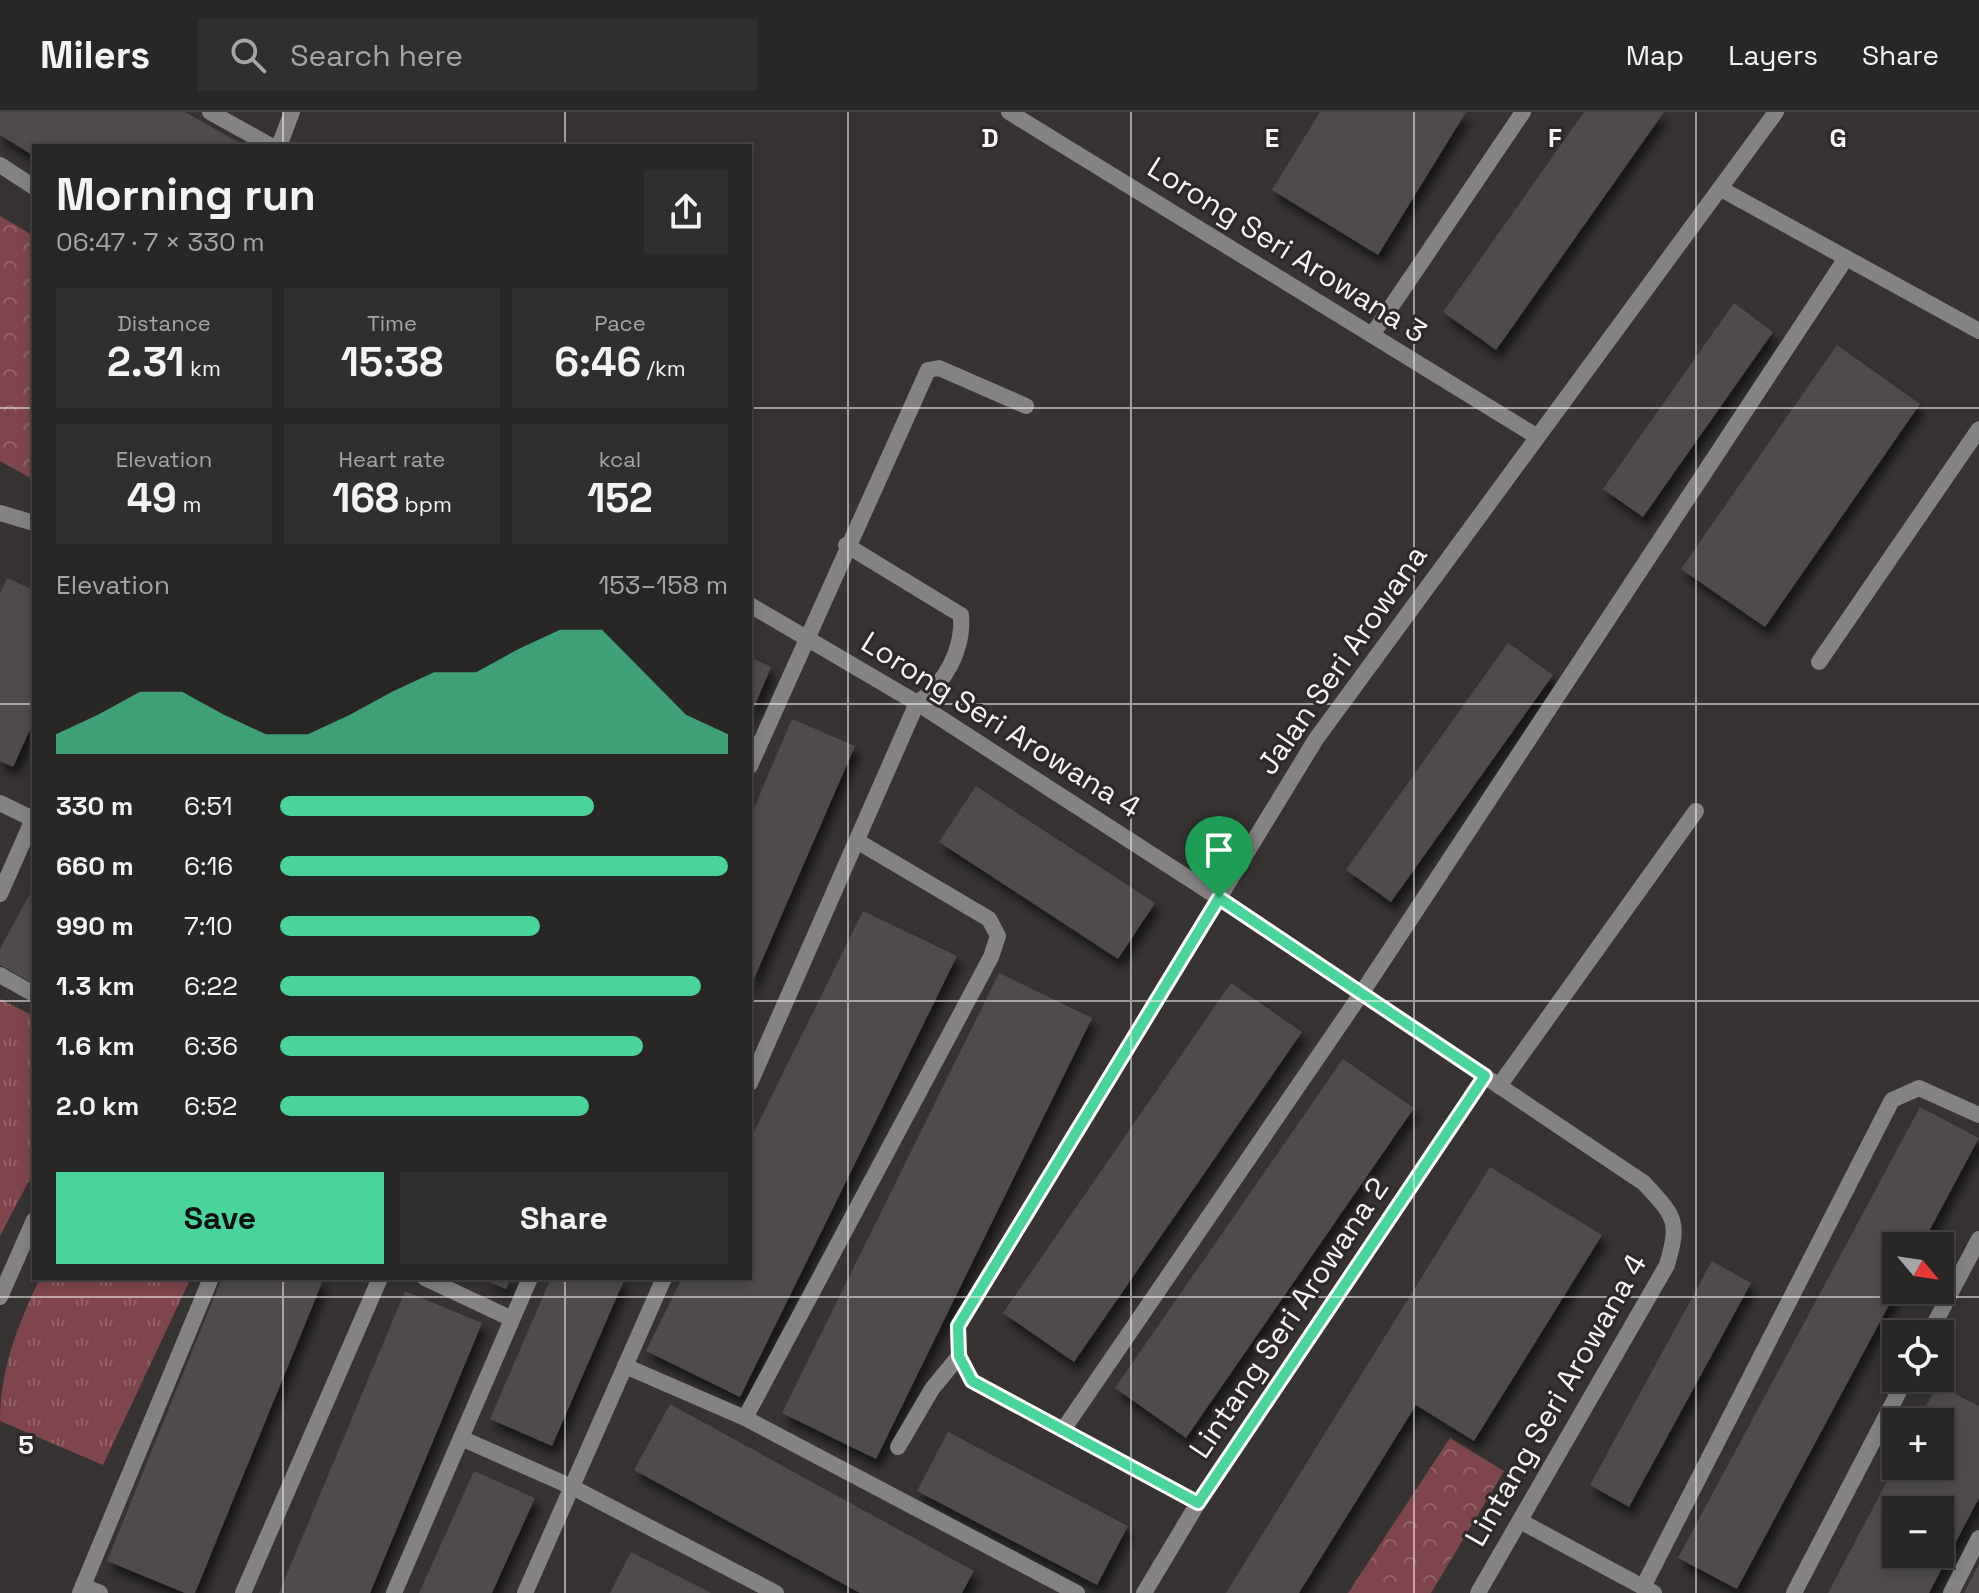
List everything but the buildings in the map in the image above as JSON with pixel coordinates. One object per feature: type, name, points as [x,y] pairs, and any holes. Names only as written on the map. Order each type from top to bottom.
[{"type":"street","points":[[210,112],[267,144]]},
{"type":"street","points":[[280,144],[292,112]]},
{"type":"street","name":"Lorong Seri Arowana 3","points":[[1009,112],[1536,436]]},
{"type":"street","points":[[1372,335],[1523,112]]},
{"type":"street","name":"Jalan Seri Arowana","points":[[959,1356],[958,1326],[1316,739],[1776,112]]},
{"type":"street","points":[[0,165],[32,186]]},
{"type":"street","points":[[1721,189],[1979,331]]},
{"type":"street","points":[[1063,1430],[1361,994],[1846,258]]},
{"type":"street","points":[[752,761],[846,545],[928,370],[939,368],[1026,406]]},
{"type":"street","points":[[1819,662],[1979,429]]},
{"type":"street","points":[[0,513],[32,522]]},
{"type":"street","points":[[752,1078],[917,703],[938,689],[963,635],[961,615],[846,545]]},
{"type":"street","name":"Lorong Seri Arowana 4","points":[[752,606],[806,635],[917,703],[1219,898],[1644,1183],[1669,1210],[1677,1232]]},
{"type":"street","points":[[0,803],[32,817]]},
{"type":"street","points":[[1499,1086],[1696,811]]},
{"type":"street","points":[[0,894],[30,838]]},
{"type":"street","points":[[745,1418],[984,971],[998,936],[989,919],[857,841]]},
{"type":"street","points":[[0,975],[32,993]]},
{"type":"street","name":"Lintang Seri Arowana 2","points":[[1144,1593],[1198,1503],[1485,1076]]},
{"type":"street","points":[[1520,1521],[1649,1590],[1892,1100],[1919,1088],[1979,1115]]},
{"type":"street","points":[[0,1297],[32,1225]]},
{"type":"street","name":"Lintang Seri Arowana 4","points":[[1478,1593],[1667,1265],[1677,1232]]},
{"type":"street","points":[[1936,1320],[1979,1239]]},
{"type":"street","points":[[100,1593],[81,1589],[210,1280]]},
{"type":"street","points":[[243,1593],[379,1280]]},
{"type":"street","points":[[429,1280],[512,1319]]},
{"type":"street","points":[[394,1593],[529,1280]]},
{"type":"street","points":[[525,1593],[663,1280]]},
{"type":"street","points":[[898,1447],[932,1389],[959,1356],[972,1381],[1198,1503]]},
{"type":"street","points":[[625,1366],[745,1418],[1077,1593]]},
{"type":"street","points":[[1794,1593],[1899,1392]]},
{"type":"street","points":[[461,1438],[572,1487],[776,1593]]},
{"type":"street","points":[[1951,1593],[1979,1538]]},
{"type":"green space","points":[[0,216],[32,235],[32,479],[0,461]]},
{"type":"green space","points":[[0,999],[32,1015],[32,1175],[0,1236]]},
{"type":"green space","points":[[39,1280],[190,1280],[103,1465],[0,1421],[7,1365],[24,1313]]},
{"type":"green space","points":[[1450,1438],[1504,1471],[1431,1593],[1348,1593]]},
{"type":"route","points":[[1219,898],[1485,1076],[1198,1503],[972,1381],[959,1356],[958,1326],[1219,898]]}]
